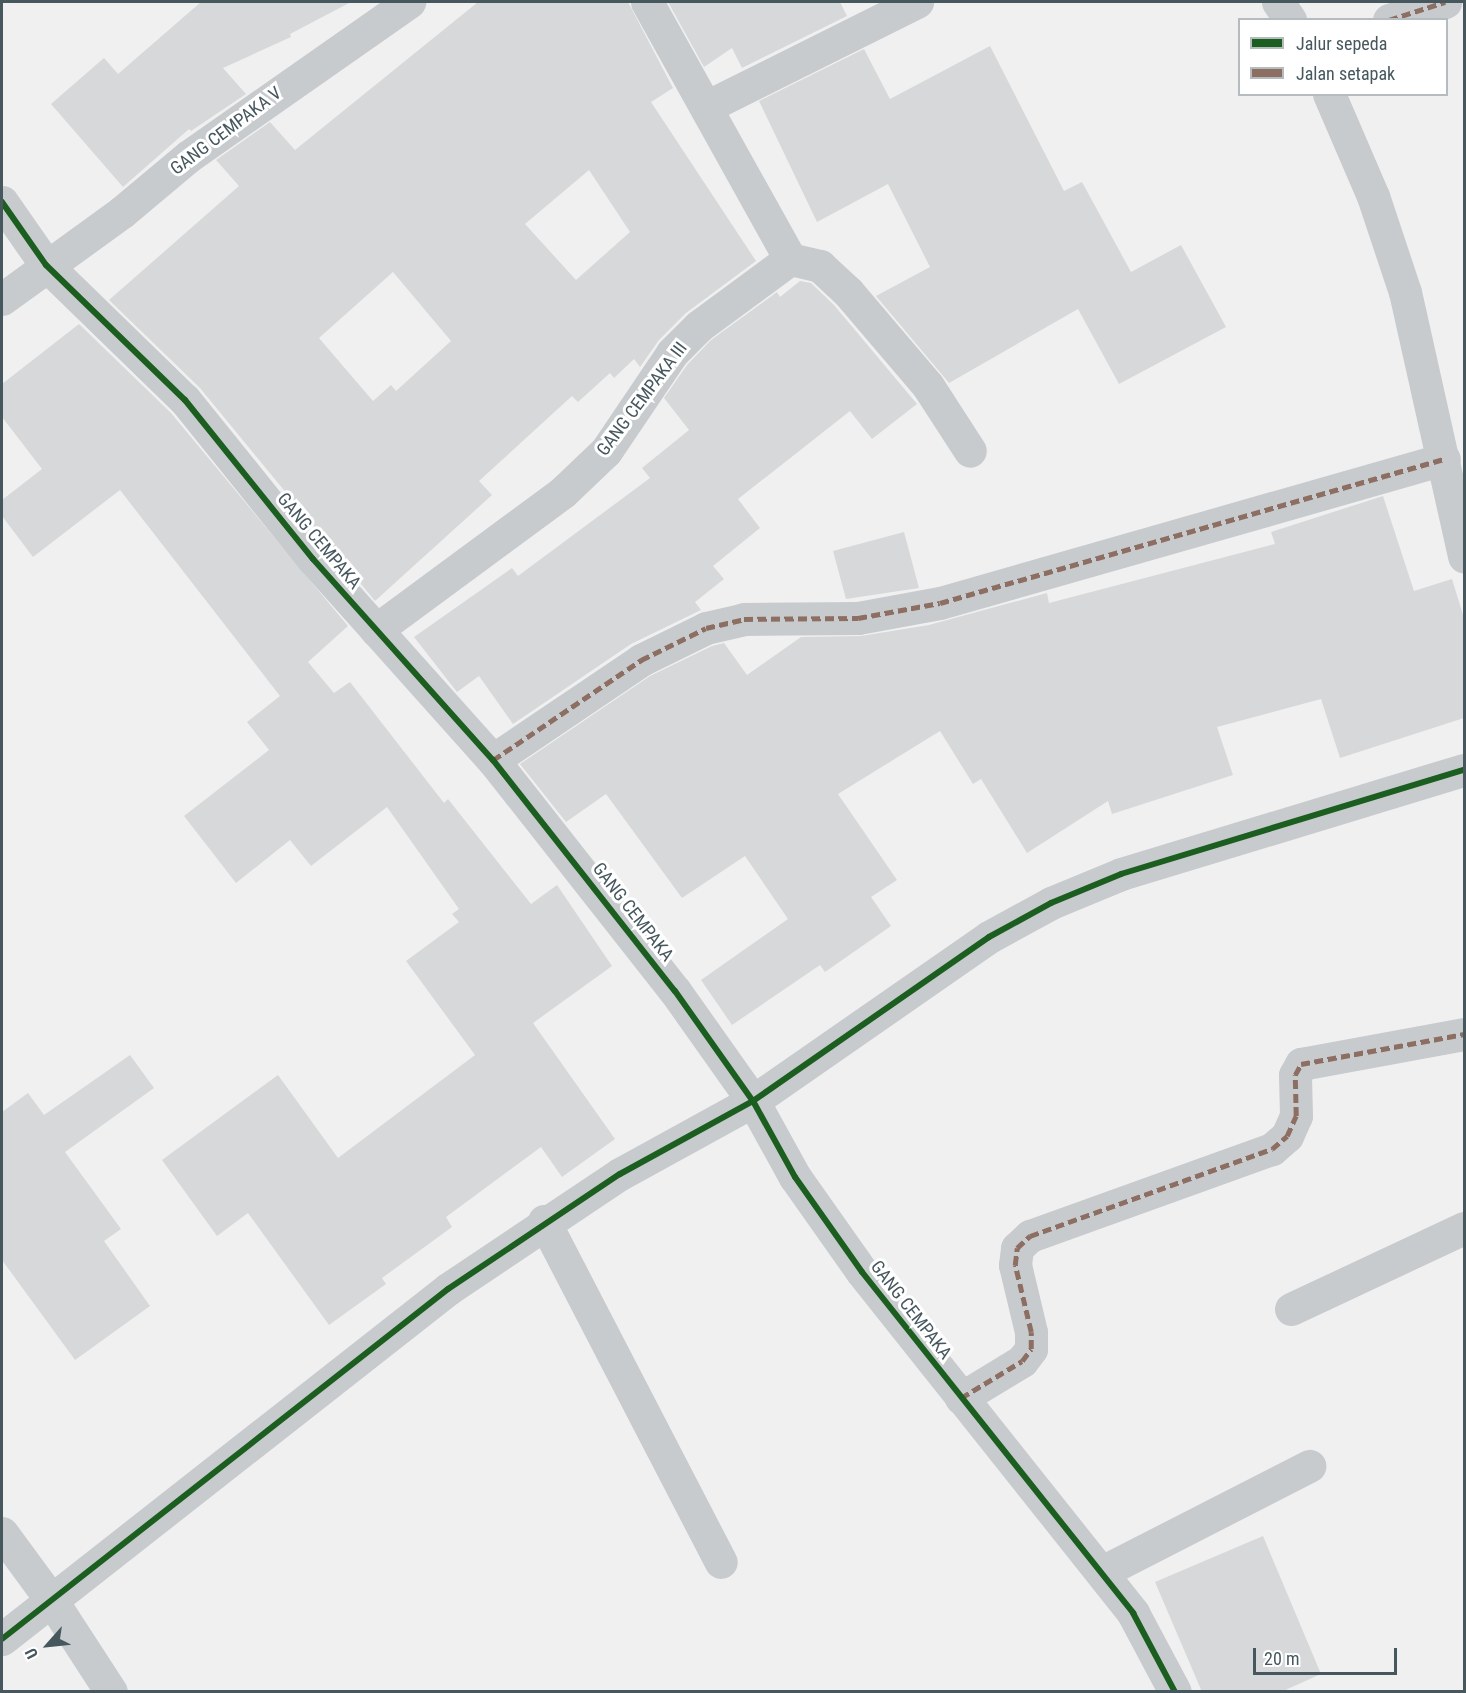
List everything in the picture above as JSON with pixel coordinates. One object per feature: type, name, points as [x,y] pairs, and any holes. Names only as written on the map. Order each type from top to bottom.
[{"type":"street","name":"GANG CEMPAKA V","points":[[2,299],[122,212],[189,156],[409,2]]},
{"type":"street","points":[[647,2],[790,259],[820,266],[848,292],[927,386],[970,451]]},
{"type":"street","points":[[706,107],[917,2]]},
{"type":"street","points":[[1278,2],[1289,18]]},
{"type":"street","points":[[1395,18],[1445,2]]},
{"type":"street","points":[[1330,96],[1373,196],[1405,292],[1464,556]]},
{"type":"street","name":"GANG CEMPAKA","points":[[2,202],[46,265],[185,400],[313,559],[493,760],[675,991],[753,1101],[795,1177],[862,1272],[1133,1613],[1175,1692]]},
{"type":"street","name":"GANG CEMPAKA III","points":[[376,630],[563,492],[606,451],[672,353],[699,326],[790,259]]},
{"type":"street","points":[[493,760],[641,660],[706,628],[744,619],[858,618],[940,603],[1444,459]]},
{"type":"street","points":[[2,1639],[448,1289],[544,1221],[620,1173],[753,1101],[989,937],[1051,903],[1121,874],[1464,770]]},
{"type":"street","points":[[961,1398],[1022,1361],[1031,1349],[1031,1332],[1015,1265],[1017,1248],[1030,1236],[1272,1149],[1287,1136],[1296,1116],[1295,1074],[1301,1064],[1464,1034]]},
{"type":"street","points":[[544,1221],[721,1562]]},
{"type":"street","points":[[1291,1309],[1464,1228]]},
{"type":"street","points":[[1102,1572],[1309,1466]]},
{"type":"street","points":[[2,1533],[52,1601],[111,1692]]},
{"type":"building","points":[[201,2],[351,2],[290,34],[291,37],[223,68],[246,94],[191,131],[189,129],[123,187],[51,104],[104,58],[118,74]]},
{"type":"building","points":[[478,2],[628,2],[673,88],[651,102],[756,261],[686,313],[659,340],[640,367],[634,359],[614,378],[610,373],[578,402],[572,396],[479,481],[492,495],[375,601],[200,388],[109,300],[239,186],[216,160],[270,122],[295,150]],"holes":[[[589,170],[630,232],[576,280],[525,224]],[[393,272],[451,341],[396,391],[391,385],[373,401],[319,338]]]},
{"type":"building","points":[[668,2],[840,2],[847,16],[742,68],[732,48],[704,67]]},
{"type":"building","points":[[990,46],[1064,191],[1082,182],[1131,272],[1181,245],[1226,327],[1119,384],[1078,309],[949,383],[876,296],[930,267],[888,184],[817,222],[759,101],[864,49],[890,99]]},
{"type":"building","points":[[800,281],[811,283],[834,305],[917,404],[872,439],[850,411],[738,499],[760,528],[713,566],[724,579],[695,602],[701,610],[631,644],[513,724],[479,676],[457,692],[414,637],[512,568],[518,576],[650,478],[642,468],[689,430],[664,398],[687,365],[711,340],[777,292],[780,297]]},
{"type":"building","points":[[79,324],[171,413],[348,626],[308,662],[334,693],[350,682],[444,803],[448,799],[531,904],[557,885],[612,966],[533,1023],[615,1139],[562,1177],[541,1147],[446,1217],[452,1227],[382,1278],[386,1284],[329,1325],[248,1213],[217,1236],[162,1160],[278,1075],[338,1158],[475,1055],[406,961],[459,922],[452,914],[459,909],[387,807],[311,866],[290,840],[236,883],[184,816],[269,750],[247,722],[280,696],[120,490],[33,557],[2,516],[2,500],[42,469],[2,417],[2,384]]},
{"type":"building","points":[[1383,496],[1414,591],[1452,579],[1464,618],[1464,718],[1340,758],[1321,699],[1217,727],[1233,775],[1112,814],[1108,801],[1027,853],[981,779],[973,784],[940,731],[838,794],[897,880],[871,897],[891,926],[825,972],[820,965],[732,1025],[701,980],[788,919],[745,856],[682,898],[606,794],[566,822],[520,764],[650,676],[712,646],[724,643],[747,675],[801,637],[861,636],[929,625],[1047,593],[1049,603],[1275,544],[1271,532]]},
{"type":"building","points":[[904,532],[919,588],[846,599],[833,551]]},
{"type":"building","points":[[130,1055],[154,1088],[65,1152],[121,1229],[104,1241],[150,1306],[75,1360],[2,1260],[2,1112],[28,1093],[44,1115]]},
{"type":"building","points":[[1263,1536],[1321,1674],[1281,1692],[1202,1692],[1155,1582]]},
{"type":"marked path","points":[[1395,18],[1445,2]]},
{"type":"marked path","points":[[493,760],[641,660],[706,628],[744,619],[858,618],[940,603],[1444,459]]},
{"type":"marked path","points":[[961,1398],[1022,1361],[1031,1349],[1031,1332],[1015,1265],[1017,1248],[1030,1236],[1272,1149],[1287,1136],[1296,1116],[1295,1075],[1301,1064],[1464,1034]]},
{"type":"cycle path","points":[[2,202],[46,265],[185,400],[313,559],[493,760],[675,991],[753,1101],[795,1177],[862,1272],[1133,1613],[1175,1692]]},
{"type":"cycle path","points":[[2,1639],[448,1289],[620,1174],[753,1101],[989,937],[1051,903],[1121,874],[1464,770]]}]
